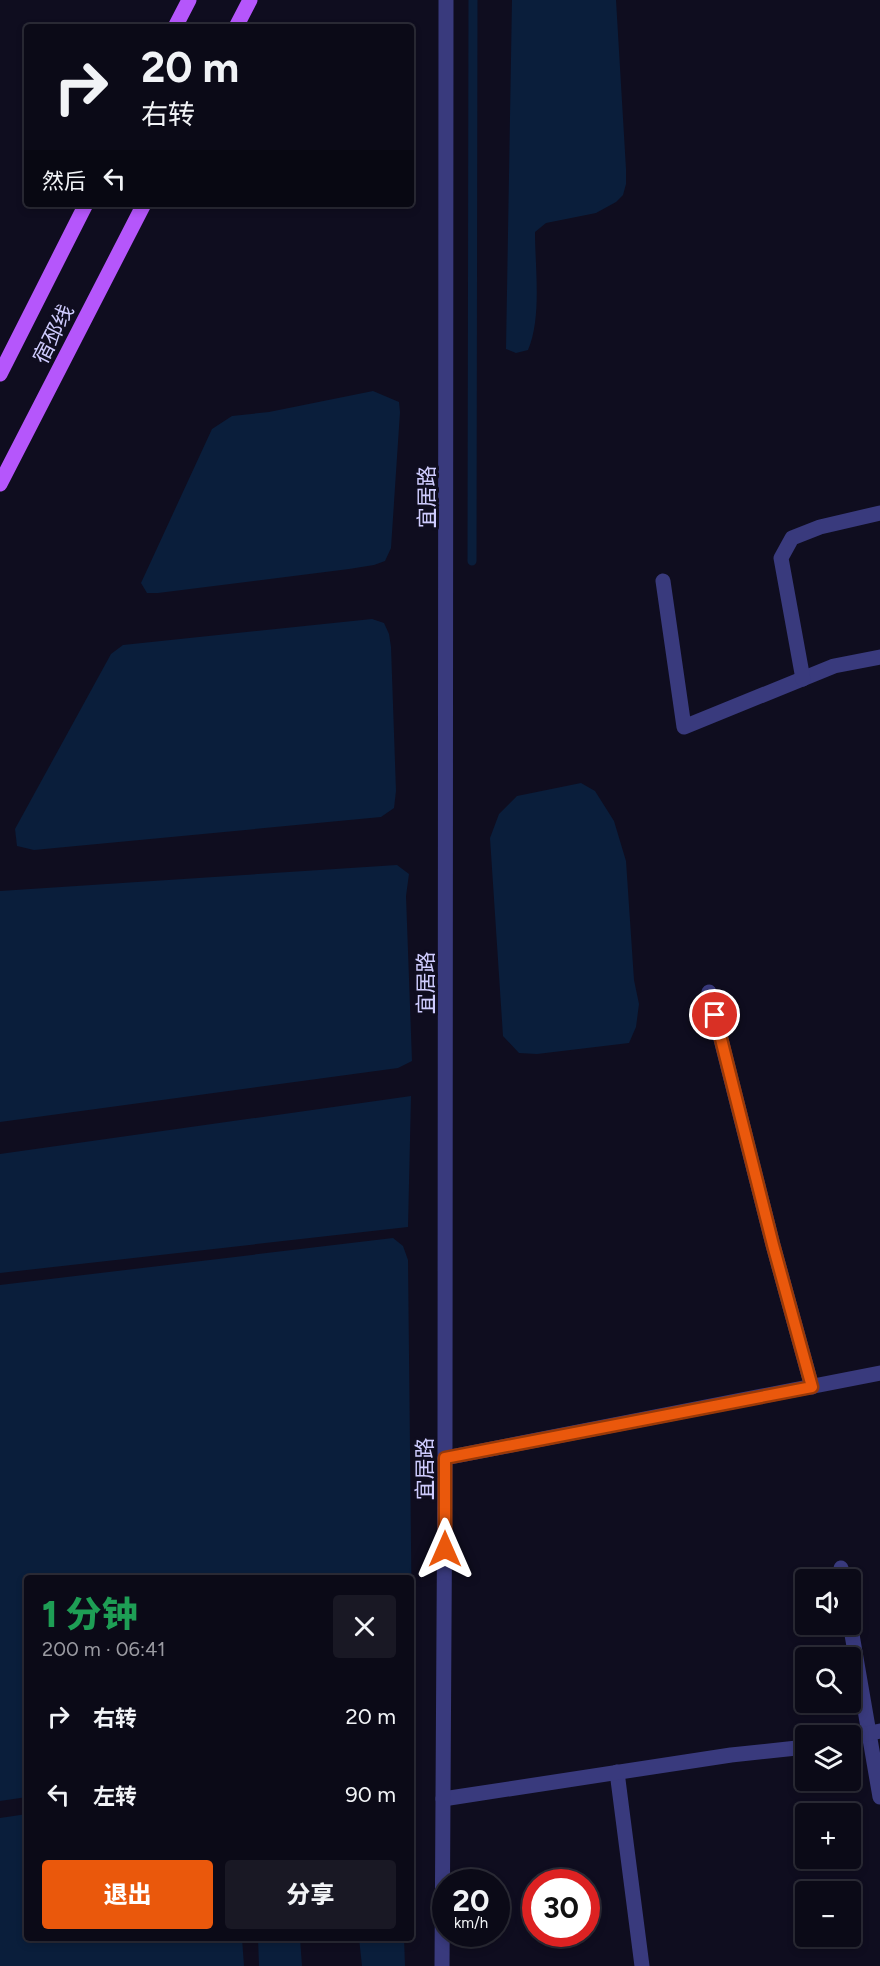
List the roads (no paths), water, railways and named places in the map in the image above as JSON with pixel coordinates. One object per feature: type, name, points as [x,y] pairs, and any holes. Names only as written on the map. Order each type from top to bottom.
[{"type":"main road","points":[[177,24],[189,0]]},
{"type":"main road","points":[[238,24],[250,0]]},
{"type":"main road","name":"宿邳线","points":[[0,374],[84,207]]},
{"type":"main road","name":"宿邳线","points":[[0,484],[142,207]]},
{"type":"street","name":"宜居路","points":[[442,1966],[445,1458],[446,0]]},
{"type":"street","points":[[803,679],[781,558],[792,538],[820,527],[880,513]]},
{"type":"street","points":[[663,581],[684,727],[834,666],[880,657]]},
{"type":"street","points":[[710,992],[773,1245],[812,1387]]},
{"type":"street","points":[[445,1458],[880,1373]]},
{"type":"street","points":[[853,1635],[875,1732],[880,1797]]},
{"type":"street","points":[[443,1799],[731,1755],[795,1748]]},
{"type":"street","points":[[617,1772],[642,1966]]},
{"type":"water","points":[[512,0],[616,0],[626,169],[623,195],[616,202],[596,213],[546,223],[535,232],[537,292],[535,323],[528,350],[516,353],[506,349]]},
{"type":"water","points":[[373,391],[399,402],[400,412],[391,548],[385,561],[349,569],[147,593],[141,583],[212,429],[232,416],[269,412]]},
{"type":"water","points":[[372,619],[384,623],[391,647],[396,791],[394,808],[381,817],[34,850],[17,846],[15,829],[111,654],[123,645]]},
{"type":"water","points":[[581,783],[595,791],[614,821],[626,861],[634,980],[639,1004],[636,1027],[629,1043],[537,1054],[519,1053],[503,1036],[490,838],[499,814],[517,796]]},
{"type":"water","points":[[397,865],[409,874],[406,896],[412,1061],[398,1068],[0,1122],[0,891]]},
{"type":"water","points":[[411,1096],[408,1227],[0,1273],[0,1154]]},
{"type":"water","points":[[393,1238],[403,1246],[408,1260],[411,1575],[24,1575],[24,1797],[0,1801],[0,1285]]},
{"type":"water","points":[[24,1814],[24,1941],[242,1941],[244,1966],[0,1966],[0,1818]]},
{"type":"water","points":[[258,1941],[300,1941],[302,1966],[259,1966]]},
{"type":"water","points":[[359,1941],[404,1941],[405,1966],[362,1966]]},
{"type":"waterway","points":[[472,561],[473,0]]}]
